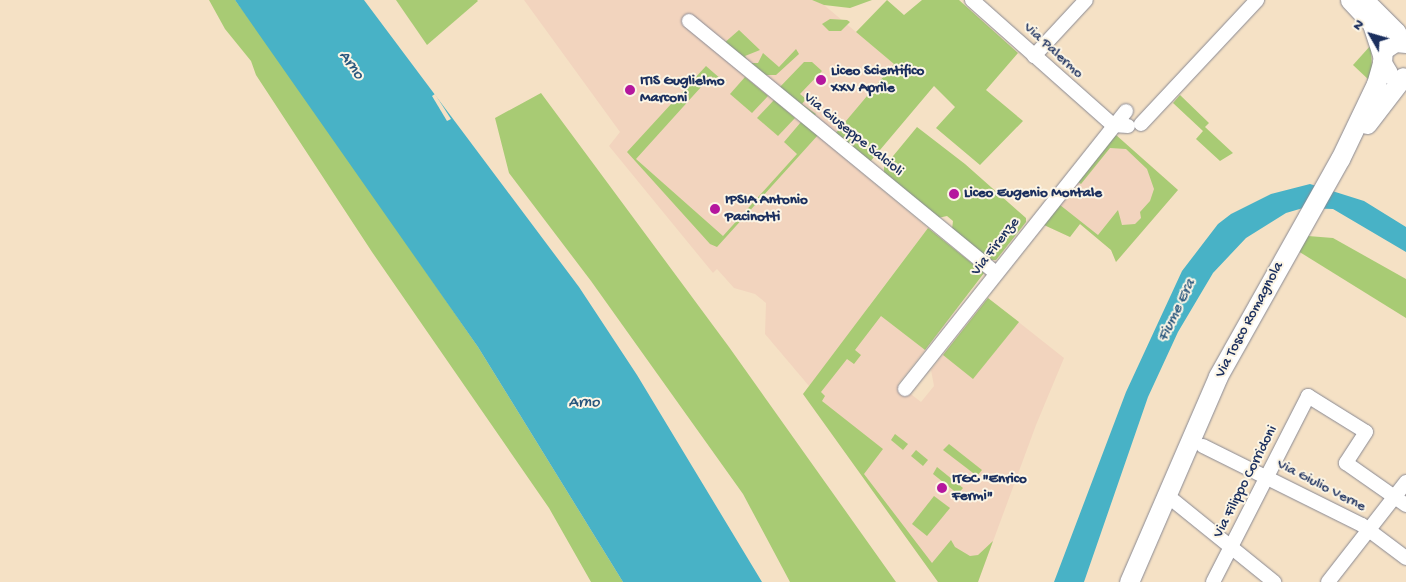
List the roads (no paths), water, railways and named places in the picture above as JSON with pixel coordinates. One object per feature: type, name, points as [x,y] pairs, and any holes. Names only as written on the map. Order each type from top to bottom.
[{"type":"main road","points":[[1340,159],[1404,76],[1388,73],[1372,24],[1350,0]]},
{"type":"main road","points":[[1363,0],[1402,39],[1388,45],[1382,59]]},
{"type":"main road","name":"Via Tosco Romagnola","points":[[1129,582],[1218,376],[1288,248],[1340,159],[1376,84],[1382,59]]},
{"type":"street","name":"Via Palermo","points":[[972,0],[1113,125]]},
{"type":"street","points":[[1034,56],[1086,0]]},
{"type":"street","points":[[1113,125],[1134,125],[1256,0]]},
{"type":"street","name":"Via Giuseppe Salcioli","points":[[689,21],[996,274]]},
{"type":"street","name":"Via Firenze","points":[[905,389],[1126,111],[1124,120],[1134,125]]},
{"type":"street","name":"Via Filippo Corridoni","points":[[1213,582],[1308,396],[1366,432],[1346,463],[1400,501]]},
{"type":"street","name":"Via Giulio Verne","points":[[1203,446],[1369,530],[1406,558]]},
{"type":"street","points":[[1328,582],[1369,530],[1400,501],[1406,482]]},
{"type":"street","points":[[1174,501],[1274,582]]},
{"type":"water","name":"Arno","points":[[235,0],[364,0],[579,287],[637,375],[762,582],[623,582],[478,347]]},
{"type":"water","name":"Fiume Era","points":[[1310,184],[1364,201],[1406,227],[1406,252],[1333,209],[1303,208],[1286,213],[1246,238],[1213,273],[1178,332],[1148,397],[1084,582],[1054,582],[1126,392],[1182,271],[1218,224],[1231,214],[1271,194]]},
{"type":"place","name":"Liceo Scientifico XXV Aprile","points":[[821,80]]},
{"type":"place","name":"ITIS Guglielmo Marconi","points":[[630,90]]},
{"type":"place","name":"Liceo Eugenio Montale","points":[[954,194]]},
{"type":"place","name":"IPSIA Antonio Pacinotti","points":[[715,209]]},
{"type":"place","name":"ITGC \"Enrico Fermi\"","points":[[942,488]]}]
